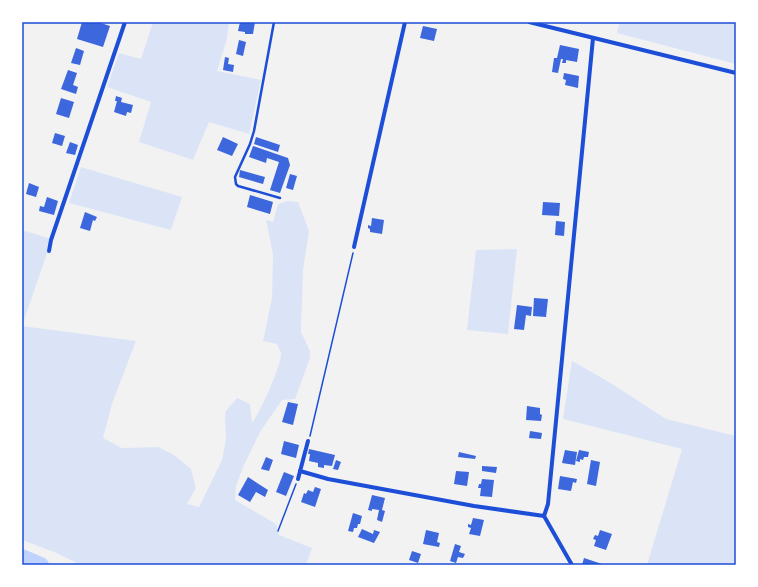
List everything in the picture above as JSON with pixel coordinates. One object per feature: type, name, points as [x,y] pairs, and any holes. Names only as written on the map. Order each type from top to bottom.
[{"type":"street","points":[[49,251],[51,240],[125,22]]},
{"type":"street","points":[[354,247],[405,22]]},
{"type":"street","points":[[530,22],[736,73]]},
{"type":"street","points":[[572,565],[544,516],[548,504],[592,38]]},
{"type":"street","points":[[298,478],[308,441]]},
{"type":"street","points":[[300,471],[328,479],[474,506],[544,516]]},
{"type":"lane","points":[[274,22],[254,131],[250,144],[234,180],[238,186],[280,198]]},
{"type":"path","points":[[308,441],[354,247]]},
{"type":"path","points":[[278,531],[298,478]]},
{"type":"shaded area","points":[[153,22],[229,22],[227,39],[217,71],[261,80],[249,134],[209,122],[193,160],[139,142],[151,102],[107,87],[119,53],[141,59]]},
{"type":"shaded area","points":[[620,22],[736,22],[736,64],[617,33]]},
{"type":"shaded area","points":[[81,167],[182,197],[171,230],[69,203]]},
{"type":"shaded area","points":[[288,201],[298,202],[309,231],[303,270],[301,332],[310,351],[310,358],[295,399],[282,400],[260,432],[244,465],[236,486],[235,500],[276,524],[279,535],[312,548],[306,565],[81,565],[54,552],[22,540],[22,326],[136,341],[112,404],[103,438],[122,448],[158,447],[174,455],[191,469],[196,488],[187,504],[199,507],[222,460],[226,439],[225,412],[237,398],[250,404],[252,423],[265,399],[278,367],[281,353],[277,344],[263,341],[272,298],[273,254],[266,220],[273,222],[278,204]]},
{"type":"shaded area","points":[[22,230],[52,239],[22,326]]},
{"type":"shaded area","points":[[517,249],[508,334],[467,330],[476,250]]},
{"type":"shaded area","points":[[572,361],[609,382],[666,419],[736,436],[736,565],[647,565],[682,449],[563,419]]},
{"type":"building","points":[[82,22],[98,22],[110,26],[103,47],[77,39]]},
{"type":"building","points":[[240,22],[255,22],[253,34],[245,34],[245,32],[238,31]]},
{"type":"building","points":[[423,26],[437,29],[434,41],[420,38]]},
{"type":"building","points":[[239,40],[246,42],[243,56],[236,54]]},
{"type":"building","points":[[560,45],[579,49],[577,62],[566,60],[566,63],[562,63],[563,59],[561,59],[558,73],[552,72],[554,58],[557,58]]},
{"type":"building","points":[[76,48],[84,51],[80,65],[71,63]]},
{"type":"building","points":[[225,57],[229,58],[228,64],[234,65],[233,72],[223,70]]},
{"type":"building","points":[[68,70],[77,73],[73,85],[78,87],[76,94],[61,89]]},
{"type":"building","points":[[564,73],[579,76],[578,88],[565,85],[566,80],[563,79]]},
{"type":"building","points":[[116,96],[122,98],[121,102],[133,105],[131,113],[127,112],[126,116],[114,112],[117,101],[115,101]]},
{"type":"building","points":[[61,98],[74,102],[69,118],[56,114]]},
{"type":"building","points":[[55,133],[65,136],[62,146],[52,143]]},
{"type":"building","points":[[223,137],[238,144],[232,156],[217,150]]},
{"type":"building","points":[[256,137],[280,145],[278,152],[254,144]]},
{"type":"building","points":[[70,142],[78,145],[75,155],[66,153]]},
{"type":"building","points":[[253,146],[288,158],[290,165],[280,193],[270,190],[279,162],[267,158],[266,163],[249,157]]},
{"type":"building","points":[[240,170],[265,177],[263,184],[239,177]]},
{"type":"building","points":[[290,174],[297,176],[293,190],[286,188]]},
{"type":"building","points":[[29,183],[39,187],[36,197],[26,194]]},
{"type":"building","points":[[250,195],[273,202],[270,214],[247,207]]},
{"type":"building","points":[[47,197],[58,201],[54,215],[39,211],[40,206],[44,207]]},
{"type":"building","points":[[543,202],[560,203],[559,216],[542,215]]},
{"type":"building","points":[[85,212],[97,217],[95,221],[93,220],[90,231],[80,228]]},
{"type":"building","points":[[372,218],[384,220],[382,234],[370,232],[368,225],[371,226]]},
{"type":"building","points":[[556,221],[565,222],[564,236],[555,235]]},
{"type":"building","points":[[534,298],[548,299],[546,317],[533,316]]},
{"type":"building","points":[[517,305],[532,307],[531,316],[526,315],[524,330],[514,329]]},
{"type":"building","points":[[288,402],[298,404],[293,425],[282,422]]},
{"type":"building","points":[[527,406],[540,408],[540,414],[542,415],[541,421],[526,420]]},
{"type":"building","points":[[530,431],[542,433],[541,439],[529,438]]},
{"type":"building","points":[[284,441],[299,445],[296,458],[281,454]]},
{"type":"building","points":[[309,449],[335,455],[332,466],[324,465],[324,468],[318,467],[318,463],[309,461]]},
{"type":"building","points":[[565,450],[577,452],[575,465],[562,463]]},
{"type":"building","points":[[579,450],[589,452],[588,457],[584,457],[583,460],[580,459],[580,462],[576,461]]},
{"type":"building","points":[[459,452],[476,456],[475,459],[458,457]]},
{"type":"building","points":[[266,457],[273,460],[269,471],[261,469]]},
{"type":"building","points":[[336,460],[341,462],[338,470],[333,469]]},
{"type":"building","points":[[591,460],[600,462],[596,486],[587,484]]},
{"type":"building","points":[[482,466],[497,467],[496,473],[482,471]]},
{"type":"building","points":[[456,471],[469,472],[467,486],[454,484]]},
{"type":"building","points":[[284,472],[294,476],[286,496],[276,492]]},
{"type":"building","points":[[560,476],[577,479],[576,483],[573,482],[571,491],[558,489]]},
{"type":"building","points":[[248,477],[268,490],[265,497],[256,492],[250,502],[238,495]]},
{"type":"building","points":[[482,479],[494,480],[492,497],[480,496],[481,488],[478,488]]},
{"type":"building","points":[[315,487],[321,489],[315,507],[301,502],[304,493],[306,494],[308,490],[313,492]]},
{"type":"building","points":[[372,495],[385,498],[382,510],[385,511],[382,522],[377,520],[379,510],[368,510]]},
{"type":"building","points":[[353,513],[362,516],[360,524],[358,524],[357,528],[354,528],[353,532],[348,531]]},
{"type":"building","points":[[473,518],[484,520],[480,536],[469,534],[471,528],[468,527],[468,524],[471,525]]},
{"type":"building","points":[[362,529],[373,534],[374,530],[380,532],[374,543],[358,537]]},
{"type":"building","points":[[426,530],[439,533],[437,542],[440,543],[439,547],[423,544]]},
{"type":"building","points":[[600,530],[612,534],[606,550],[594,546],[596,540],[593,539],[595,535],[598,536]]},
{"type":"building","points":[[455,544],[461,546],[459,552],[465,554],[463,558],[458,557],[456,563],[450,561]]},
{"type":"building","points":[[412,551],[421,554],[418,563],[409,560]]},
{"type":"building","points":[[584,558],[605,565],[582,565]]},
{"type":"waterway","points":[[22,557],[41,565]]}]
